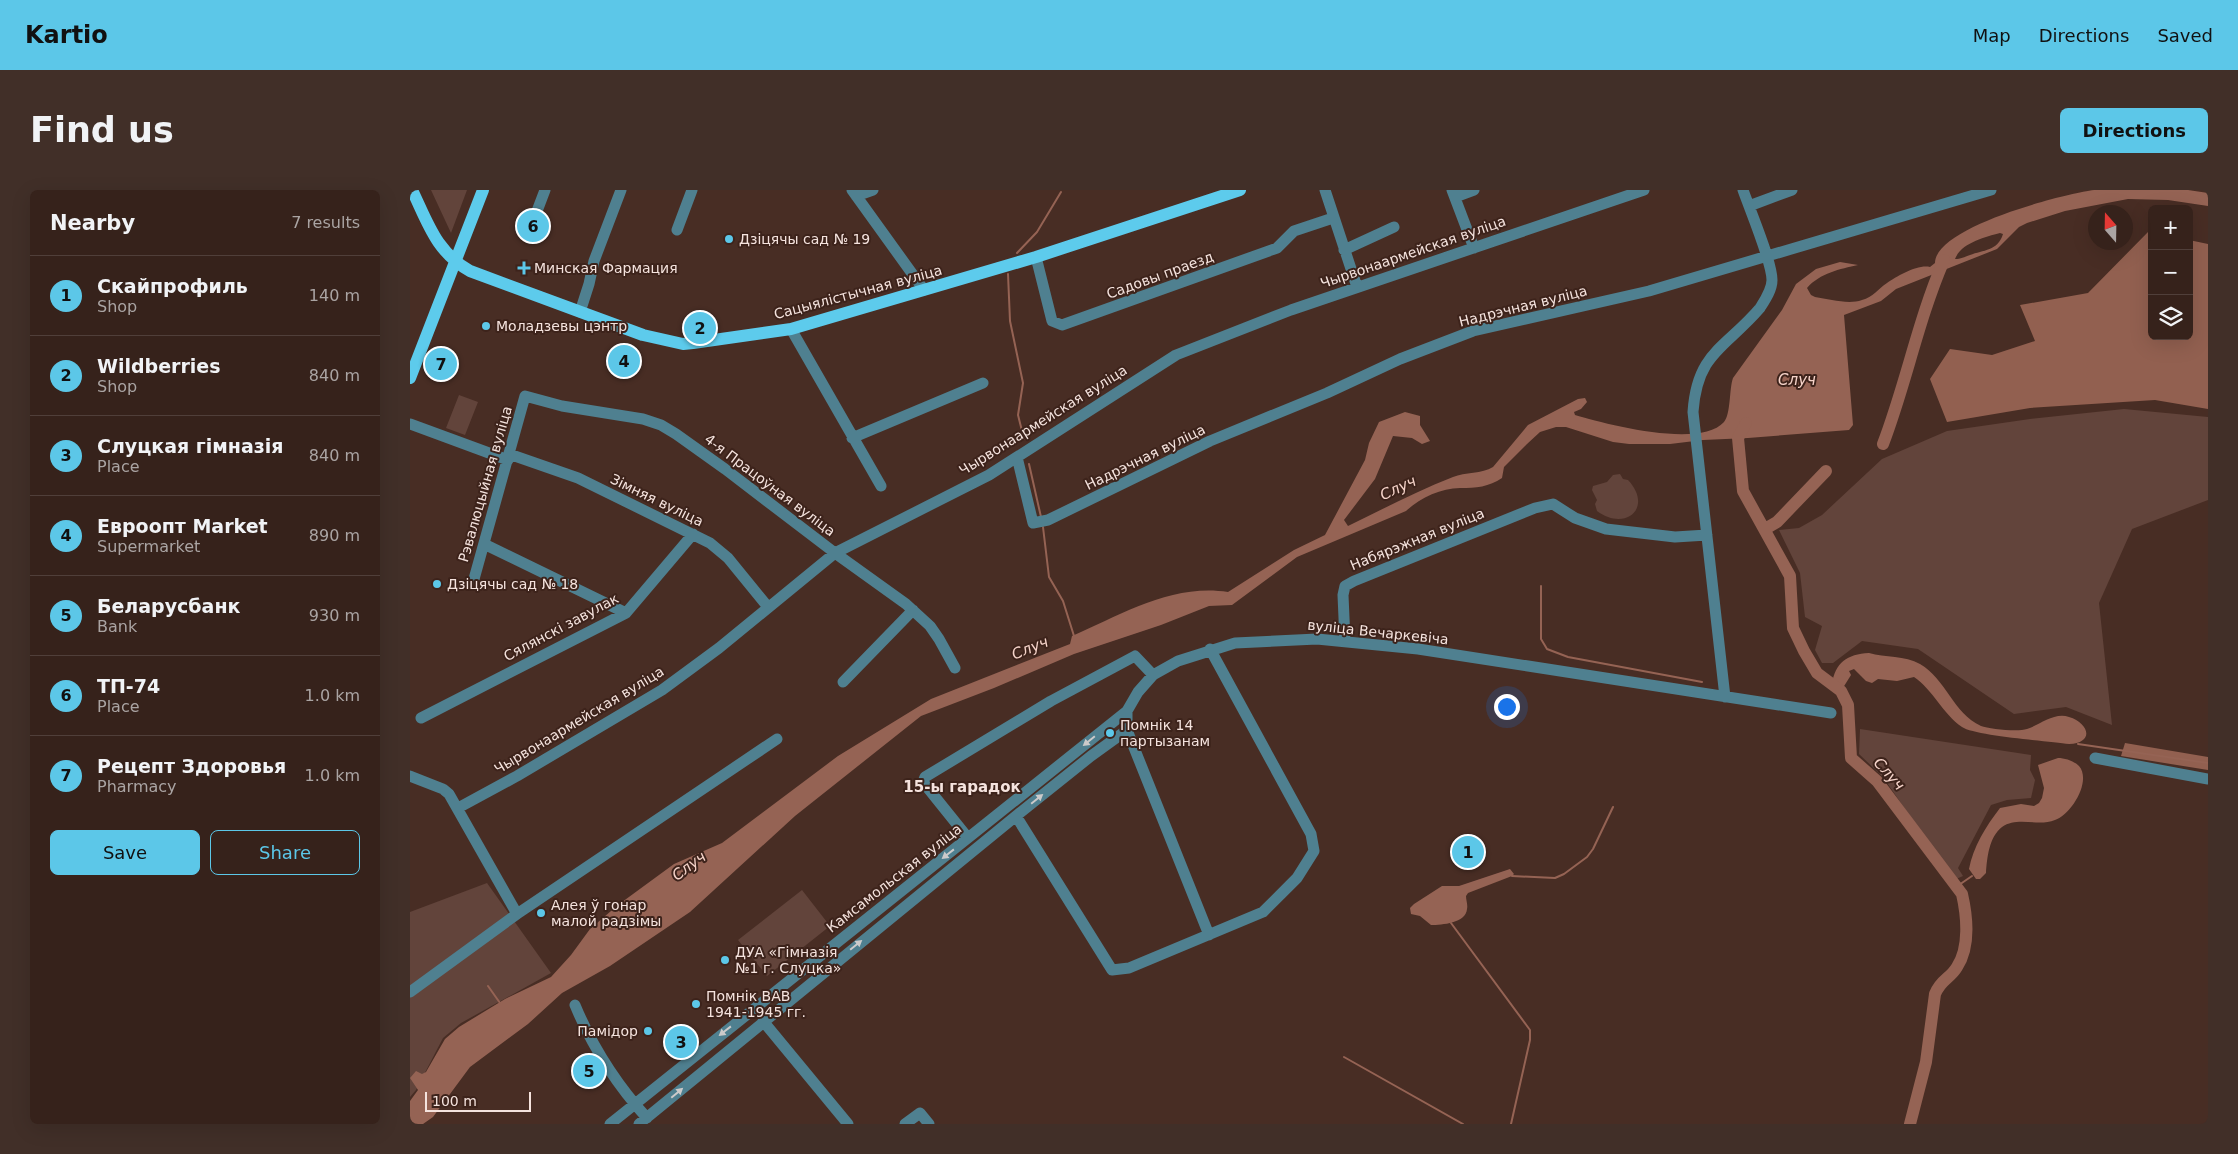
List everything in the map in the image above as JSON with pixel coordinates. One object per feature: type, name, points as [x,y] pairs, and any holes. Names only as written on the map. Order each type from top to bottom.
[{"type":"main road","points":[[412,190],[440,246],[455,263]]},
{"type":"main road","points":[[410,378],[483,190]]},
{"type":"main road","name":"Сацыялістычная вуліца","points":[[455,263],[470,271],[643,335],[683,344],[792,329],[1036,257],[1238,190]]},
{"type":"street","points":[[534,219],[545,190]]},
{"type":"street","points":[[580,312],[592,276],[594,260],[621,190]]},
{"type":"street","points":[[677,230],[692,190]]},
{"type":"street","points":[[873,190],[854,193],[924,290]]},
{"type":"street","points":[[1325,190],[1357,287]]},
{"type":"street","points":[[1474,190],[1454,193],[1474,248]]},
{"type":"street","name":"Чырвонаармейская вуліца","points":[[458,808],[517,776],[662,690],[835,553],[989,475],[1183,352],[1357,287],[1644,190]]},
{"type":"street","points":[[1743,190],[1767,258],[1772,281],[1766,299],[1752,316],[1712,355],[1697,381],[1694,398],[1694,428],[1725,697],[1830,713]]},
{"type":"street","points":[[1749,206],[1792,190]]},
{"type":"street","name":"Надрэчная вуліца","points":[[1017,457],[1033,523],[1048,520],[1210,441],[1327,393],[1400,359],[1472,331],[1649,291],[1767,258],[1851,230],[1991,191]]},
{"type":"street","name":"Садовы праезд","points":[[1036,257],[1052,320],[1062,326],[1277,248],[1294,231],[1333,218]]},
{"type":"street","points":[[1344,250],[1394,227]]},
{"type":"street","points":[[792,329],[852,438],[881,486]]},
{"type":"street","points":[[852,438],[983,382]]},
{"type":"street","name":"Рэвалюцыйная вуліца","points":[[474,579],[525,396]]},
{"type":"street","name":"4-я Працоўная вуліца","points":[[525,396],[562,406],[643,419],[660,425],[726,469],[913,610],[930,626],[954,668]]},
{"type":"street","name":"Зімняя вуліца","points":[[410,424],[578,478],[693,534],[710,543],[728,558],[768,607]]},
{"type":"street","name":"Набярэжная вуліца","points":[[1344,641],[1343,595],[1346,586],[1354,581],[1535,508],[1553,504],[1575,518],[1606,529],[1675,536],[1707,535]]},
{"type":"street","name":"Сялянскі завулак","points":[[421,718],[626,613],[693,534]]},
{"type":"street","points":[[484,544],[626,613]]},
{"type":"street","points":[[843,682],[913,610]]},
{"type":"street","name":"вуліца Вечаркевіча","points":[[1153,675],[1178,661],[1235,643],[1285,639],[1344,641],[1418,649],[1725,697]]},
{"type":"street","points":[[1016,816],[1112,970],[1129,968],[1262,912],[1297,878],[1314,852],[1312,834],[1210,650]]},
{"type":"street","points":[[968,838],[924,782],[925,777],[1051,701],[1135,656],[1153,675],[1138,692],[1127,711],[1127,730],[1209,935]]},
{"type":"street","name":"Камсамольская вуліца","points":[[610,1124],[1127,711]]},
{"type":"street","name":"Камсамольская вуліца","points":[[643,1121],[1016,816],[1127,730]]},
{"type":"street","points":[[410,992],[517,914],[778,739]]},
{"type":"street","points":[[2095,758],[2208,778]]},
{"type":"street","points":[[410,776],[443,789],[449,794],[517,914]]},
{"type":"street","points":[[575,1005],[588,1036],[634,1104],[643,1121]]},
{"type":"street","points":[[763,1022],[848,1124]]},
{"type":"street","points":[[905,1124],[920,1113],[929,1124]]},
{"type":"shaded area","points":[[431,190],[467,190],[451,233]]},
{"type":"shaded area","points":[[2148,232],[2148,340],[2193,340],[2193,241],[2208,244],[2208,409],[2155,400],[2030,408],[1947,422],[1930,379],[1950,349],[1992,355],[2035,341],[2020,305],[2088,293],[2130,250],[2133,250],[2133,247]]},
{"type":"shaded area","points":[[459,395],[478,402],[465,435],[446,428]]},
{"type":"shaded area","points":[[2124,409],[2208,417],[2208,500],[2132,529],[2099,603],[2112,725],[2066,707],[2014,714],[1918,649],[1862,641],[1833,663],[1822,663],[1815,650],[1822,626],[1805,617],[1800,573],[1779,530],[1799,528],[1822,515],[1882,459],[1947,431],[2030,419]]},
{"type":"shaded area","points":[[1620,474],[1623,479],[1628,480],[1635,490],[1638,500],[1637,508],[1633,514],[1626,518],[1617,519],[1607,517],[1597,511],[1595,504],[1597,500],[1592,490],[1593,486],[1607,482],[1613,475]]},
{"type":"shaded area","points":[[1860,729],[2031,755],[2030,770],[2035,780],[2031,798],[2007,800],[1991,805],[1958,868],[1963,876],[1954,880],[1883,777],[1859,754]]},
{"type":"shaded area","points":[[2125,743],[2208,757],[2208,770],[2121,756]]},
{"type":"shaded area","points":[[487,883],[551,973],[461,1023],[443,1038],[416,1090],[410,1097],[410,912]]},
{"type":"shaded area","points":[[802,890],[830,926],[767,976],[738,940]]},
{"type":"water","name":"Случ","points":[[2094,190],[2188,190],[2208,193],[2208,206],[2168,200],[2128,199],[2088,205],[2088,207],[2065,211],[2019,227],[1997,249],[1896,289],[1881,301],[1844,315],[1853,425],[1849,430],[1670,444],[1629,444],[1613,442],[1566,427],[1556,427],[1540,432],[1504,467],[1502,478],[1497,481],[1482,486],[1453,488],[1438,492],[1424,498],[1406,511],[1297,557],[1232,605],[1209,606],[1161,625],[1074,654],[921,716],[795,816],[690,912],[610,966],[562,993],[528,1024],[470,1067],[433,1117],[423,1124],[410,1124],[410,1101],[418,1090],[410,1078],[416,1071],[422,1074],[426,1072],[445,1039],[459,1027],[505,999],[551,977],[571,955],[590,929],[618,905],[674,864],[722,843],[838,756],[931,699],[1070,644],[1072,636],[1147,603],[1187,592],[1207,590],[1228,592],[1294,550],[1325,535],[1365,460],[1369,443],[1379,422],[1405,412],[1420,416],[1420,425],[1430,441],[1422,444],[1412,438],[1393,436],[1375,479],[1344,520],[1348,526],[1440,482],[1458,475],[1484,471],[1493,467],[1528,425],[1578,399],[1585,398],[1587,402],[1581,409],[1574,412],[1575,415],[1608,424],[1674,434],[1695,434],[1712,430],[1724,422],[1726,418],[1733,378],[1782,310],[1796,284],[1816,269],[1840,262],[1858,265],[1824,275],[1807,288],[1811,295],[1815,297],[1845,302],[1862,300],[1902,274],[1920,267],[1930,267],[1935,263],[1941,250],[1955,237],[1977,225],[2003,214],[2056,198]],"holes":[[[2000,233],[2003,234],[2001,240],[1994,247],[1985,251],[1955,259],[1962,249],[1974,241]]]},
{"type":"water","points":[[1869,653],[1908,659],[1920,664],[1937,678],[1963,713],[1981,726],[2004,730],[2023,730],[2058,716],[2063,716],[2076,720],[2081,724],[2085,728],[2086,737],[2077,743],[2069,744],[1996,736],[1970,730],[1955,722],[1927,688],[1914,677],[1897,681],[1878,679],[1872,683],[1866,681],[1854,669],[1849,671],[1851,675],[1841,691],[1832,684],[1836,670],[1843,661],[1854,655]]},
{"type":"water","points":[[2058,758],[2075,763],[2082,772],[2081,788],[2073,805],[2061,817],[2055,820],[2048,822],[2015,822],[2002,827],[1991,842],[1986,873],[1980,879],[1976,879],[1969,869],[1977,845],[1990,822],[2000,808],[2021,804],[2034,806],[2039,803],[2044,788],[2038,765]]},
{"type":"water","points":[[1510,869],[1514,874],[1512,876],[1468,893],[1466,896],[1466,914],[1458,920],[1447,924],[1431,925],[1420,916],[1411,914],[1410,908],[1414,904],[1442,886],[1459,886]]},
{"type":"waterway","points":[[1017,253],[1037,232],[1061,192]]},
{"type":"waterway","points":[[1883,444],[1927,306],[1944,260]]},
{"type":"waterway","points":[[1008,274],[1010,321],[1023,383],[1018,415],[1024,439]]},
{"type":"waterway","name":"Случ","points":[[1746,423],[1738,438],[1743,491],[1790,576],[1793,628],[1804,651],[1817,673],[1841,691],[1848,705],[1851,758],[1877,781],[1962,894],[1966,921],[1964,950],[1957,967],[1940,985],[1935,994],[1926,1062],[1910,1124]]},
{"type":"waterway","points":[[1029,464],[1041,517]]},
{"type":"waterway","points":[[1765,529],[1777,522],[1826,471]]},
{"type":"waterway","points":[[1043,527],[1049,577],[1063,601],[1074,636]]},
{"type":"waterway","points":[[1541,586],[1541,639],[1547,649],[1568,657],[1702,682]]},
{"type":"waterway","points":[[2078,744],[2208,763]]},
{"type":"waterway","points":[[1512,876],[1555,878],[1564,874],[1587,857],[1593,849],[1613,807]]},
{"type":"waterway","points":[[1956,887],[1972,876]]},
{"type":"waterway","points":[[1451,923],[1530,1030],[1530,1040],[1511,1124]]},
{"type":"waterway","points":[[488,986],[500,1003]]},
{"type":"waterway","points":[[1344,1057],[1463,1124]]},
{"type":"place","name":"ТП-74","points":[[533,226]]},
{"type":"place","name":"Дзіцячы сад № 19","points":[[729,239]]},
{"type":"place","name":"Минская Фармация","points":[[524,268]]},
{"type":"place","name":"Моладзевы цэнтр","points":[[486,326]]},
{"type":"place","name":"Wildberries","points":[[700,328]]},
{"type":"place","name":"Евроопт Market","points":[[624,361]]},
{"type":"place","name":"Рецепт Здоровья","points":[[441,364]]},
{"type":"place","name":"Дзіцячы сад № 18","points":[[437,584]]},
{"type":"place","name":"Помнік 14 партызанам","points":[[1110,733]]},
{"type":"place","name":"Скайпрофиль","points":[[1468,852]]},
{"type":"place","name":"Алея ў гонар малой радзімы","points":[[541,913]]},
{"type":"place","name":"ДУА «Гімназія №1 г. Слуцка»","points":[[725,960]]},
{"type":"place","name":"Помнік ВАВ 1941-1945 гг.","points":[[696,1004]]},
{"type":"place","name":"Памідор","points":[[648,1031]]},
{"type":"place","name":"Слуцкая гімназія","points":[[681,1042]]},
{"type":"place","name":"Беларусбанк","points":[[589,1071]]},
{"type":"district","name":"15-ы гарадок","points":[[962,787]]}]
